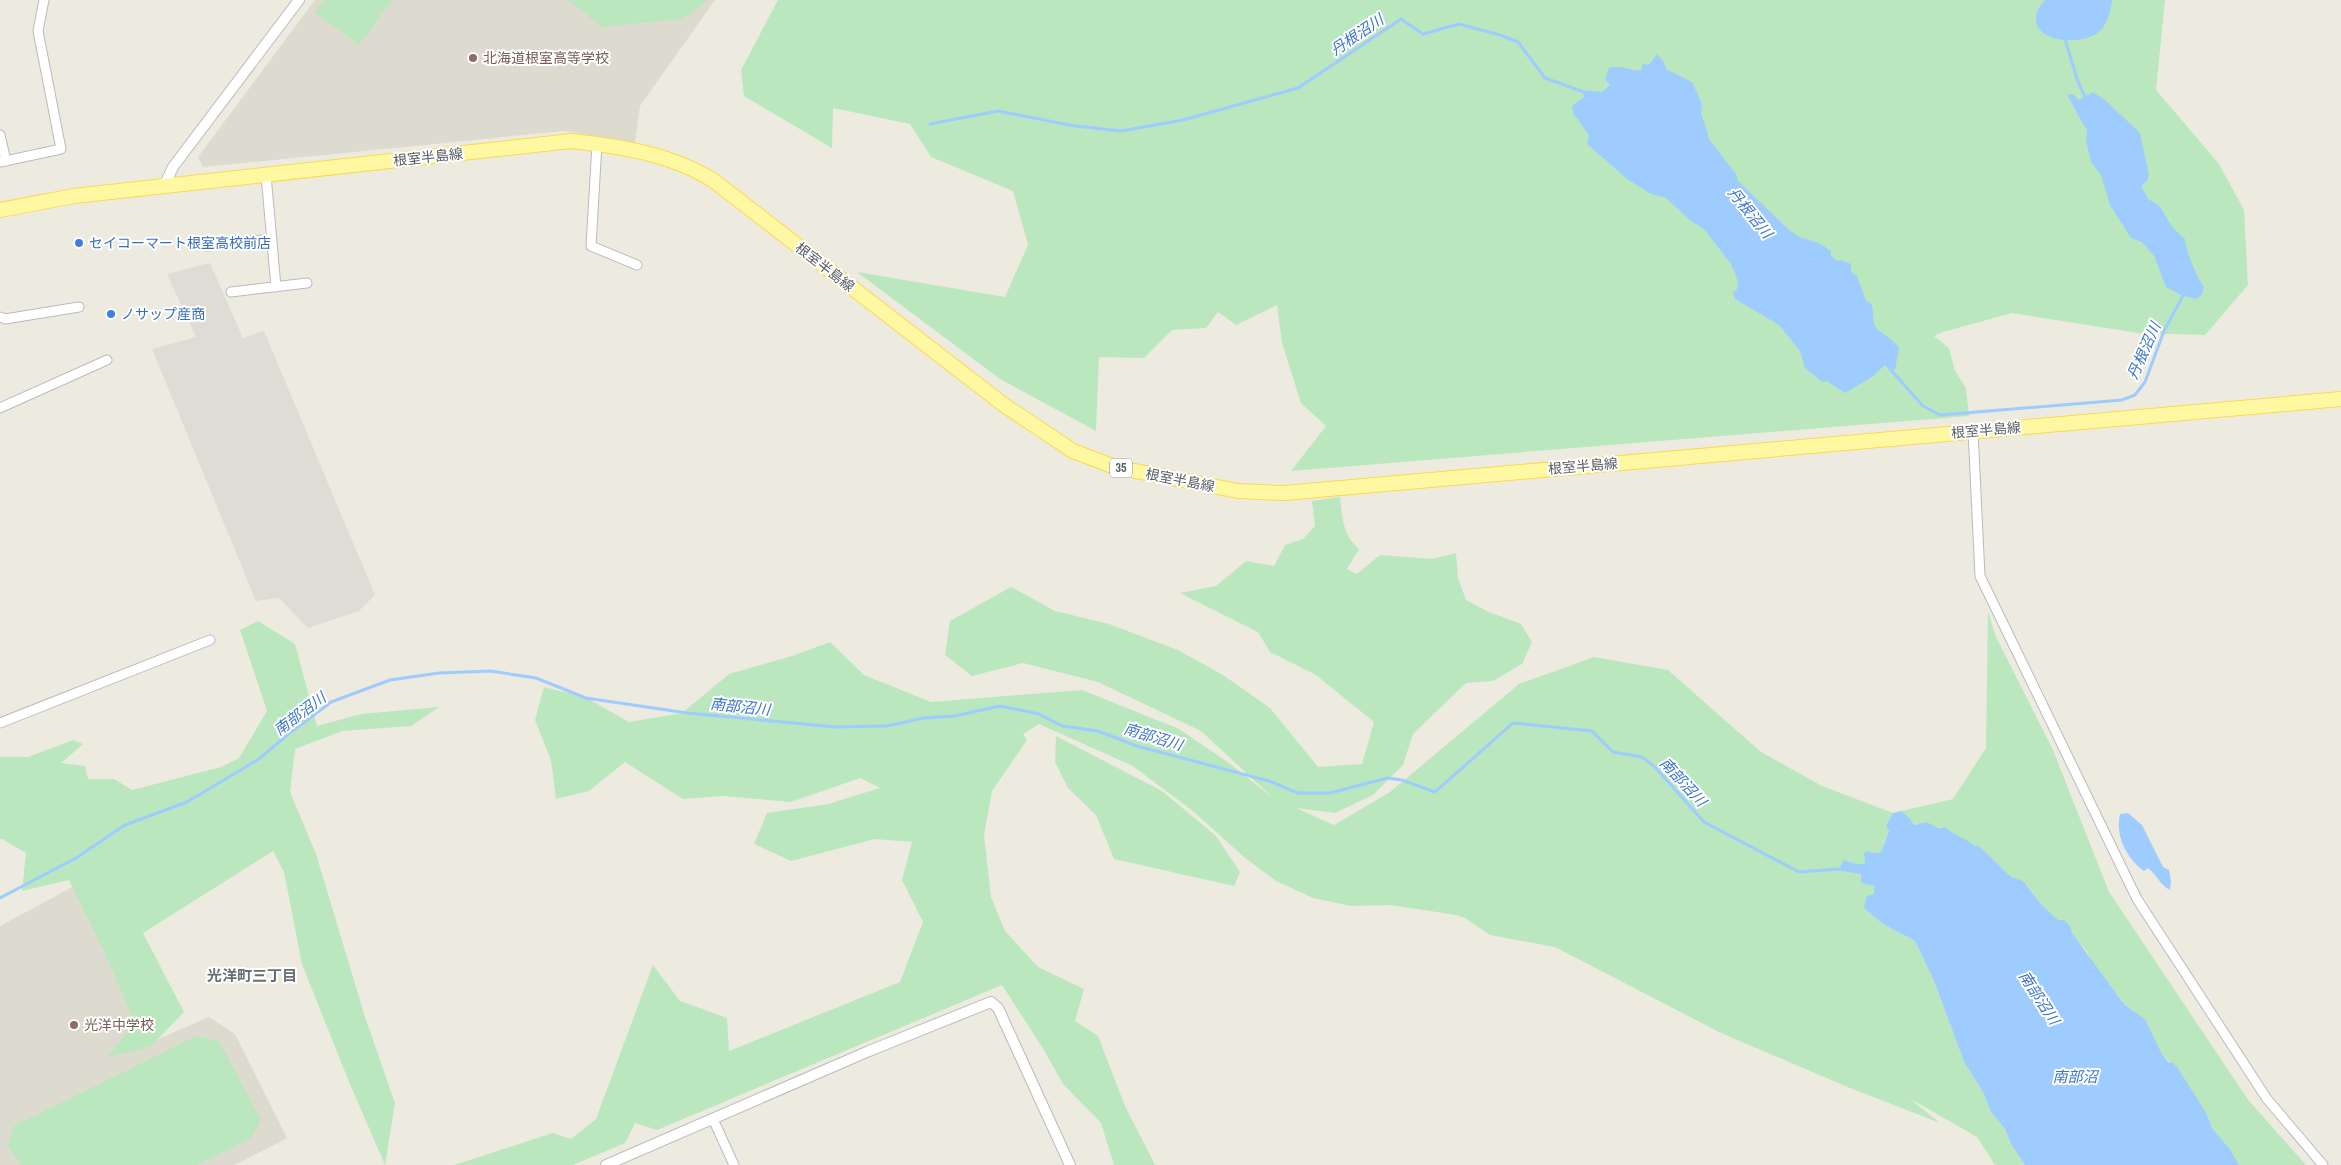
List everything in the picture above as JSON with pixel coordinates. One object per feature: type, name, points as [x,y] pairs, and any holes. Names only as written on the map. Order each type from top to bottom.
[{"type":"main road","name":"根室半島線","points":[[0,210],[74,196],[571,140],[643,152],[677,163],[707,176],[1004,405],[1073,451],[1115,467],[1238,491],[1284,493],[2341,399]]},
{"type":"street","points":[[0,135],[3,162],[61,149],[38,31],[44,0]]},
{"type":"street","points":[[164,186],[172,167],[299,0]]},
{"type":"street","points":[[597,144],[591,246],[637,265]]},
{"type":"street","points":[[266,175],[276,287]]},
{"type":"street","points":[[207,246],[271,239]]},
{"type":"street","points":[[232,292],[307,283]]},
{"type":"street","points":[[0,317],[6,319],[79,307]]},
{"type":"street","points":[[0,408],[107,360]]},
{"type":"street","points":[[1973,431],[1980,576],[2137,899],[2267,1099],[2323,1165]]},
{"type":"street","points":[[0,723],[210,640]]},
{"type":"street","points":[[609,1164],[869,1051],[992,1002],[998,1008],[1070,1165]]},
{"type":"street","points":[[713,1119],[734,1165]]},
{"type":"shaded area","name":"北海道根室高等学校","points":[[315,0],[715,0],[640,106],[635,143],[564,131],[203,167],[198,157]]},
{"type":"shaded area","points":[[210,263],[243,338],[264,331],[375,595],[359,611],[308,628],[279,598],[256,601],[152,349],[196,337],[167,274]]},
{"type":"shaded area","name":"光洋中学校","points":[[76,885],[156,1040],[209,1017],[235,1034],[287,1138],[235,1165],[0,1165],[0,926]]},
{"type":"green space","points":[[324,0],[392,0],[359,45],[315,12]]},
{"type":"green space","points":[[568,0],[708,0],[693,13],[680,19],[602,27]]},
{"type":"green space","points":[[778,0],[2165,0],[2156,90],[2219,164],[2244,210],[2248,285],[2205,335],[2138,333],[2012,313],[1934,336],[1949,348],[1955,371],[1966,388],[1969,416],[1291,471],[1326,426],[1301,403],[1282,343],[1277,305],[1236,325],[1218,312],[1206,328],[1172,330],[1144,358],[1099,357],[1096,431],[1000,379],[857,272],[1005,297],[1028,245],[1013,191],[931,157],[910,124],[833,108],[832,148],[744,96],[741,70]]},
{"type":"green space","points":[[1340,497],[1346,532],[1359,549],[1347,569],[1357,574],[1380,555],[1433,559],[1456,553],[1458,578],[1466,600],[1489,612],[1521,624],[1532,642],[1522,664],[1493,681],[1466,683],[1413,734],[1403,765],[1373,795],[1335,813],[1296,808],[1334,825],[1390,792],[1519,684],[1594,657],[1668,670],[1761,752],[1822,786],[1893,813],[1886,826],[1889,830],[1881,852],[1873,853],[1866,864],[1857,864],[1844,860],[1850,869],[1862,875],[1861,883],[1874,886],[1875,906],[1883,924],[1915,941],[1934,981],[1964,1062],[1983,1092],[1991,1112],[2005,1129],[2011,1144],[2025,1165],[1995,1165],[1977,1137],[1909,1098],[1940,1123],[1850,1088],[1721,1033],[1555,947],[1490,935],[1465,918],[1456,915],[1391,905],[1351,906],[1313,898],[1276,881],[1244,857],[1194,812],[1133,766],[1039,724],[1023,734],[1027,740],[992,791],[984,835],[991,897],[1005,931],[1038,967],[1084,989],[1075,1021],[1098,1036],[1125,1106],[1155,1165],[1114,1165],[1101,1123],[1063,1084],[1044,1050],[1002,985],[657,1130],[635,1123],[625,1143],[573,1165],[454,1165],[553,1133],[571,1139],[596,1119],[653,965],[680,1001],[727,1018],[729,1051],[900,982],[923,922],[902,880],[912,842],[875,839],[791,861],[754,844],[767,813],[828,804],[880,788],[860,778],[791,802],[723,796],[683,799],[625,762],[589,791],[556,799],[551,760],[535,720],[544,687],[585,697],[629,722],[682,713],[729,674],[792,656],[830,642],[864,675],[931,702],[1082,690],[1179,729],[1229,763],[1273,798],[1201,731],[1098,682],[1023,663],[972,676],[945,655],[950,621],[1011,587],[1055,611],[1109,624],[1178,650],[1223,675],[1270,708],[1318,767],[1362,764],[1374,722],[1316,675],[1270,652],[1258,632],[1180,593],[1216,586],[1246,561],[1274,566],[1285,545],[1303,539],[1315,526],[1312,501]]},
{"type":"green space","points":[[1988,611],[1995,635],[2053,750],[2109,892],[2249,1101],[2306,1165],[2239,1165],[2230,1149],[2212,1128],[2207,1114],[2181,1075],[2162,1054],[2145,1019],[2125,1005],[2092,962],[2086,950],[2041,904],[2028,887],[2011,878],[1979,846],[1975,847],[1945,827],[1924,824],[1914,825],[1910,818],[1901,811],[1953,799],[1986,748]]},
{"type":"green space","points":[[258,621],[295,644],[317,726],[361,714],[439,707],[411,726],[342,731],[295,749],[290,792],[316,854],[365,1017],[395,1103],[385,1165],[349,1082],[302,964],[284,872],[273,851],[143,933],[184,1012],[150,1047],[107,1057],[135,1023],[105,953],[69,880],[22,891],[26,853],[0,839],[0,757],[28,757],[73,740],[83,744],[61,763],[85,766],[88,779],[114,779],[132,790],[221,767],[239,758],[267,711],[240,630]]},
{"type":"green space","points":[[1056,736],[1162,791],[1216,836],[1240,872],[1234,886],[1114,859],[1096,815],[1068,788],[1055,762]]},
{"type":"green space","points":[[196,1036],[219,1041],[261,1120],[251,1138],[197,1165],[21,1165],[8,1145],[14,1126]]},
{"type":"water","points":[[2045,0],[2112,0],[2108,19],[2100,31],[2088,38],[2066,40],[2046,35],[2039,29],[2036,20],[2038,9]]},
{"type":"water","points":[[1657,54],[1664,62],[1666,69],[1692,82],[1702,104],[1701,114],[1708,138],[1736,174],[1738,181],[1788,229],[1799,237],[1819,243],[1831,251],[1831,256],[1837,261],[1841,260],[1851,264],[1851,271],[1854,275],[1856,274],[1866,300],[1872,305],[1875,326],[1899,348],[1895,370],[1891,371],[1885,365],[1872,377],[1845,393],[1827,381],[1822,382],[1805,368],[1800,351],[1779,325],[1735,299],[1733,293],[1737,289],[1738,281],[1731,264],[1704,229],[1691,221],[1666,198],[1651,194],[1627,179],[1587,144],[1589,135],[1573,113],[1572,106],[1584,97],[1582,90],[1602,92],[1610,85],[1605,79],[1609,68],[1618,67],[1641,70],[1643,64],[1649,65]]},
{"type":"water","points":[[2093,92],[2106,101],[2140,133],[2149,175],[2147,181],[2141,186],[2149,200],[2159,205],[2171,226],[2185,239],[2192,263],[2204,287],[2202,294],[2197,299],[2183,296],[2166,287],[2154,256],[2142,242],[2131,238],[2110,205],[2101,175],[2091,162],[2086,142],[2087,130],[2067,95],[2073,94],[2079,100]]},
{"type":"water","name":"南部沼","points":[[1901,811],[1910,818],[1914,825],[1926,822],[1939,828],[1945,827],[1975,846],[1979,846],[2011,877],[2023,881],[2041,904],[2058,920],[2064,920],[2070,926],[2072,933],[2125,1005],[2145,1019],[2162,1054],[2169,1063],[2172,1062],[2177,1067],[2207,1114],[2212,1128],[2230,1149],[2239,1165],[2025,1165],[2011,1144],[2005,1129],[1991,1112],[1983,1092],[1964,1062],[1934,981],[1915,941],[1883,924],[1864,908],[1867,896],[1874,894],[1874,886],[1861,883],[1861,875],[1850,869],[1839,869],[1844,860],[1865,864],[1864,853],[1868,851],[1873,853],[1881,852],[1889,831],[1886,826],[1893,813]]},
{"type":"water","points":[[2128,813],[2142,825],[2163,867],[2169,870],[2170,890],[2148,868],[2144,871],[2138,866],[2123,846],[2119,830],[2120,814]]},
{"type":"waterway","name":"丹根沼川","points":[[930,124],[998,111],[1075,126],[1121,131],[1183,120],[1298,88],[1401,19],[1423,34],[1459,24],[1518,42],[1545,78],[1584,92]]},
{"type":"waterway","name":"丹根沼川","points":[[2065,39],[2078,82],[2086,99]]},
{"type":"waterway","name":"丹根沼川","points":[[1890,369],[1923,406],[1940,415],[2122,400],[2135,395],[2145,382],[2164,331],[2184,294]]},
{"type":"waterway","name":"南部沼川","points":[[0,898],[76,858],[125,825],[187,802],[259,759],[331,702],[390,680],[439,673],[491,671],[536,678],[586,698],[687,713],[835,727],[887,726],[924,718],[954,716],[1000,706],[1039,714],[1062,726],[1098,731],[1137,746],[1269,781],[1298,793],[1330,793],[1387,778],[1402,780],[1435,792],[1513,723],[1592,731],[1613,752],[1642,757],[1655,767],[1704,822],[1799,872],[1839,869],[1858,872]]},
{"type":"place","name":"北海道根室高等学校","points":[[473,58]]},
{"type":"place","name":"セイコーマート根室高校前店","points":[[79,243]]},
{"type":"place","name":"ノサップ産商","points":[[111,314]]},
{"type":"place","name":"光洋中学校","points":[[74,1025]]},
{"type":"district","name":"光洋町三丁目","points":[[252,976]]}]
